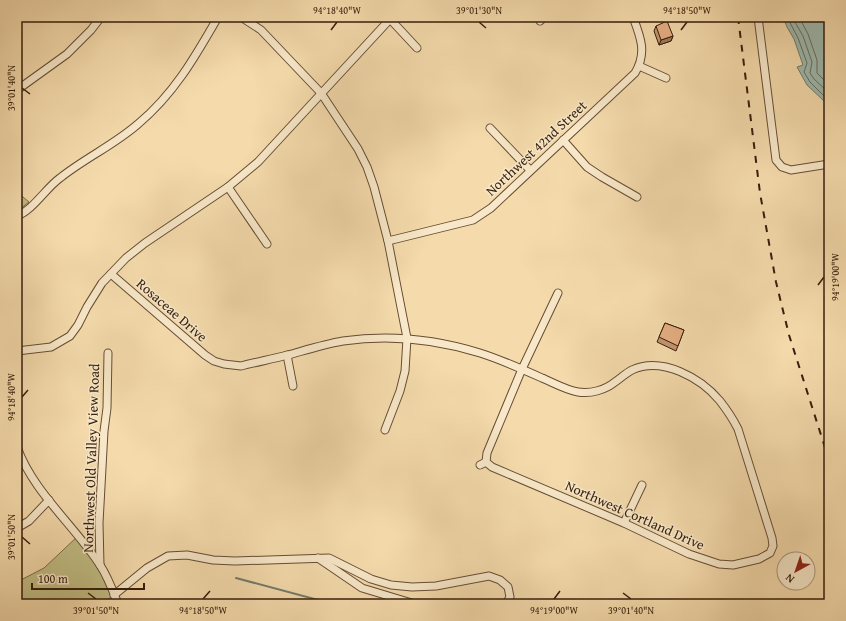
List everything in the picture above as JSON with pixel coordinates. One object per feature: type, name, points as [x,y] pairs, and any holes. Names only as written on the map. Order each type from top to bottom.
[{"type":"street","points":[[17,90],[67,54],[88,34],[101,17]]},
{"type":"street","points":[[17,216],[26,212],[55,181],[126,133],[154,110],[190,66],[218,17]]},
{"type":"street","points":[[241,17],[261,30],[321,93],[358,149],[367,167],[374,187],[388,241],[407,338],[405,371],[400,391],[385,430]]},
{"type":"street","points":[[633,17],[642,46],[642,57],[639,66],[666,78]]},
{"type":"street","points":[[758,17],[776,160],[782,168],[791,170],[829,164]]},
{"type":"street","points":[[17,351],[51,347],[70,336],[102,283],[135,250],[228,187],[246,173],[268,152],[391,18],[417,48]]},
{"type":"street","name":"Northwest 42nd Street","points":[[388,241],[473,220],[491,208],[635,73],[639,66]]},
{"type":"street","points":[[490,128],[530,170]]},
{"type":"street","points":[[563,140],[587,167],[637,197]]},
{"type":"street","points":[[228,187],[267,244]]},
{"type":"street","name":"Rosaceae Drive","points":[[111,274],[196,349],[218,363]]},
{"type":"street","name":"Northwest Cortland Drive","points":[[218,363],[241,366],[342,342],[365,339],[407,338],[428,340],[457,346],[522,369],[562,387],[580,392],[603,389],[641,366],[653,365],[666,367],[682,373],[709,389],[720,401],[738,429],[772,538],[777,546],[770,553],[760,559],[733,565],[719,564],[689,554],[624,524],[483,464],[522,369],[558,292]]},
{"type":"street","name":"Northwest Old Valley View Road","points":[[100,565],[99,522],[104,431],[107,408],[108,353]]},
{"type":"street","points":[[287,355],[293,386]]},
{"type":"street","points":[[17,447],[31,476],[100,565],[118,604]]},
{"type":"street","points":[[624,524],[642,485]]},
{"type":"street","points":[[17,528],[29,520],[49,500]]},
{"type":"street","points":[[114,594],[147,568],[168,556],[187,554],[213,560],[235,561],[329,558],[371,579],[391,585],[412,587],[436,586],[489,576],[500,580],[508,587],[510,597],[506,604]]},
{"type":"street","points":[[318,558],[362,588],[415,604]]},
{"type":"shaded area","points":[[17,192],[29,202],[17,211]]},
{"type":"shaded area","points":[[78,536],[100,565],[114,595],[101,604],[17,604],[17,582],[44,568]]},
{"type":"water","points":[[783,17],[829,17],[829,120],[824,101],[807,85],[797,67],[803,65],[794,39]]},
{"type":"building","points":[[667,21],[673,36],[661,40],[656,26]]},
{"type":"building","points":[[665,323],[684,330],[678,346],[659,337]]},
{"type":"waterway","points":[[236,578],[333,604]]},
{"type":"railway","points":[[738,17],[760,193],[776,282],[789,335],[829,460]]}]
